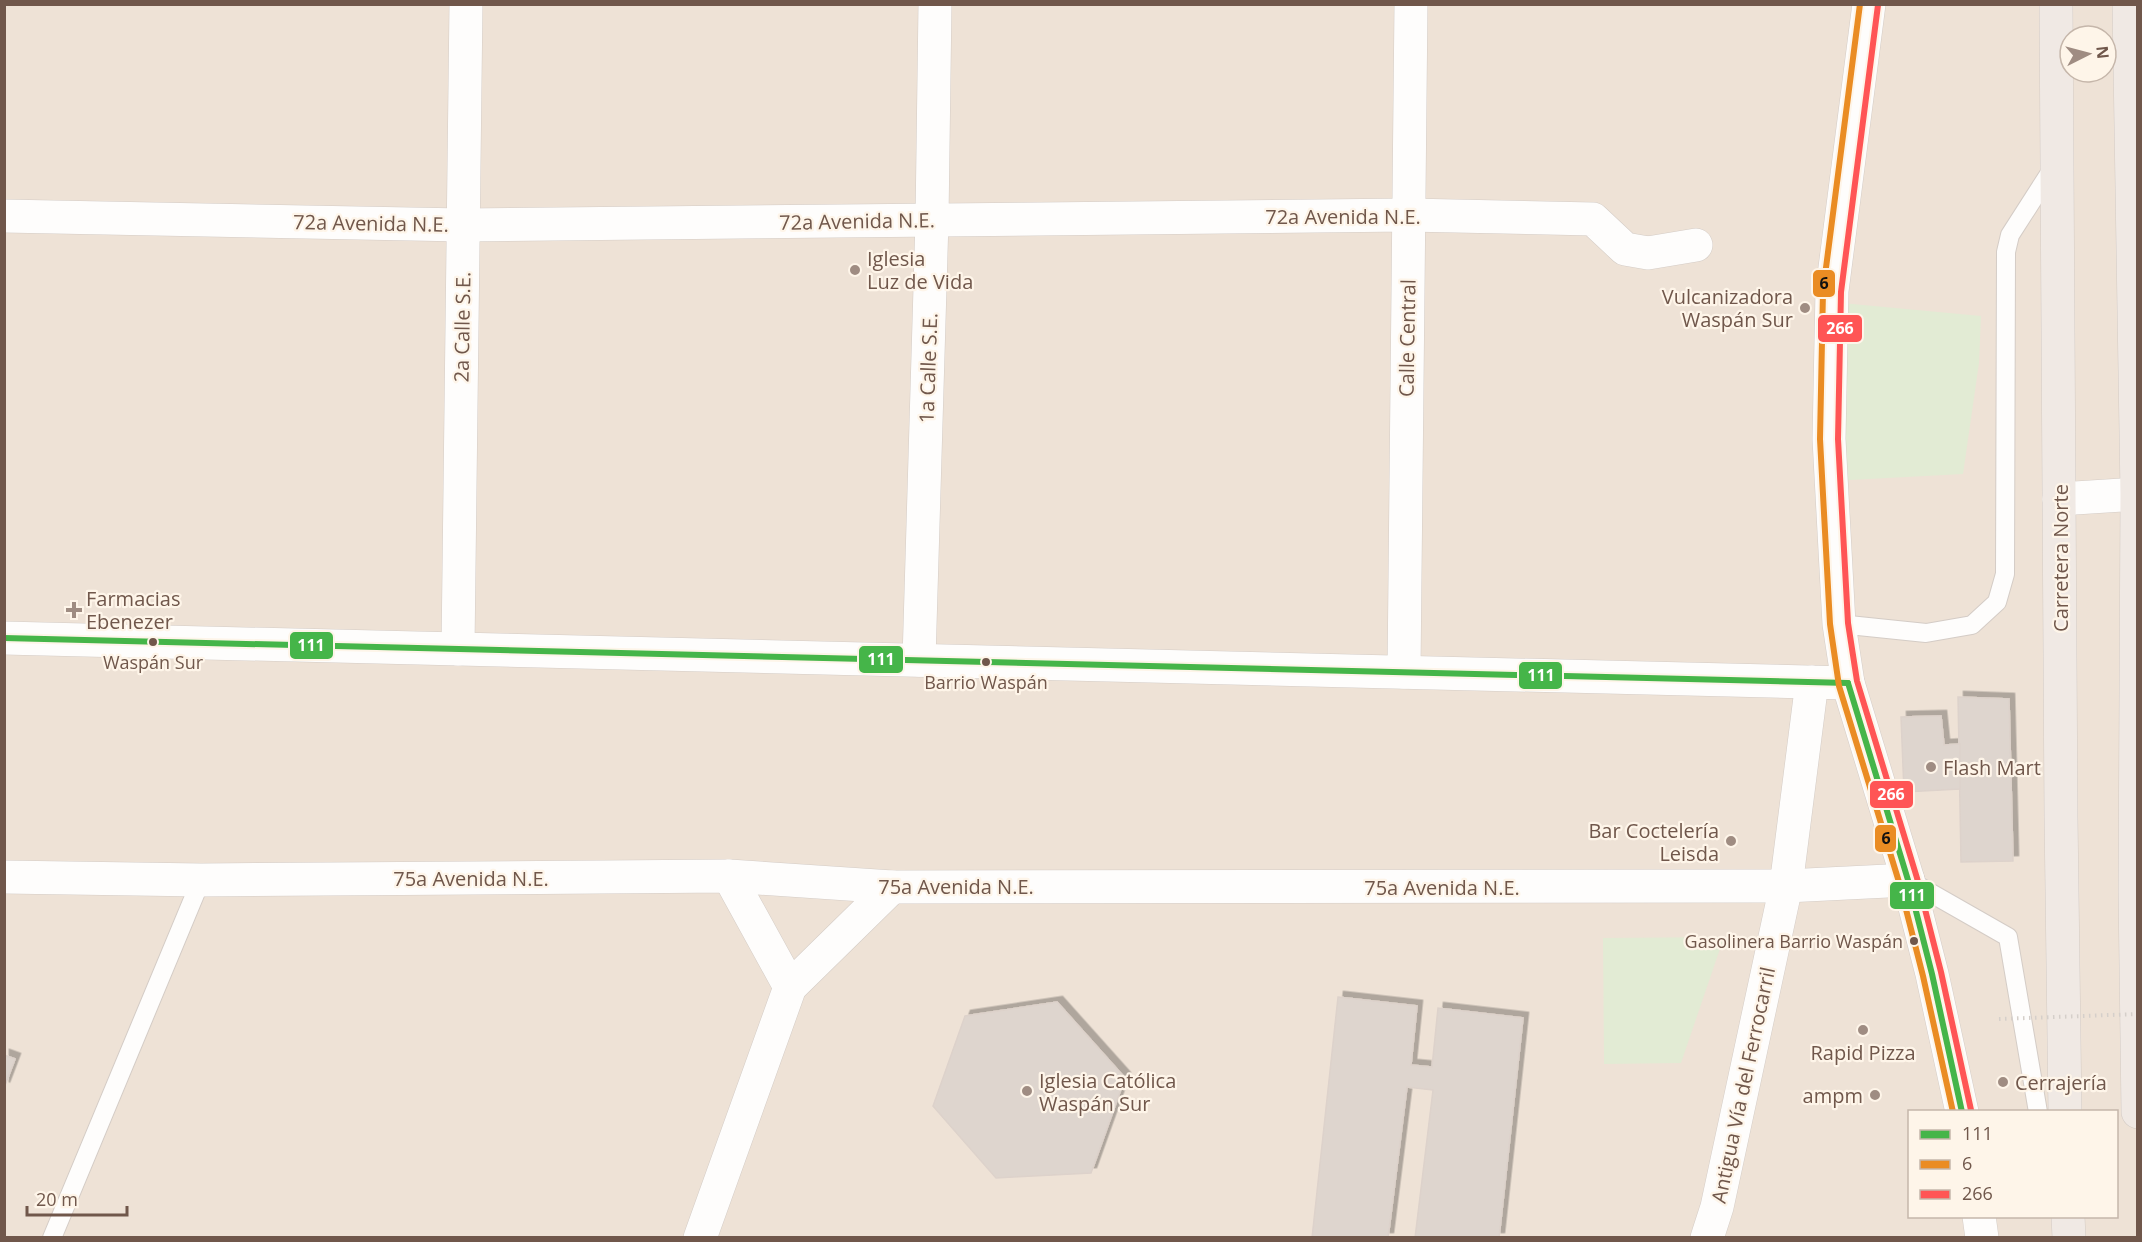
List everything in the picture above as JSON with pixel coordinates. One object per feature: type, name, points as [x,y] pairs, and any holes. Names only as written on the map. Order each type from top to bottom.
[{"type":"highway","name":"Carretera Norte","points":[[2056,4],[2057,315],[2066,1110]]},
{"type":"highway","points":[[2129,4],[2138,494],[2136,892],[2138,1112]]},
{"type":"highway","points":[[2068,1218],[2069,1238]]},
{"type":"street","name":"2a Calle S.E.","points":[[458,649],[466,4]]},
{"type":"street","name":"1a Calle S.E.","points":[[920,660],[932,220],[935,4]]},
{"type":"street","name":"Calle Central","points":[[1404,672],[1411,4]]},
{"type":"street","points":[[1869,4],[1833,277],[1829,439],[1839,624],[1848,683],[1908,880],[1932,974],[1962,1110]]},
{"type":"street","name":"72a Avenida N.E.","points":[[4,216],[463,225],[1408,215],[1593,219],[1626,249],[1648,253],[1696,245]]},
{"type":"street","points":[[2059,499],[2138,494]]},
{"type":"street","points":[[4,638],[1848,683]]},
{"type":"street","name":"Antigua Vía del Ferrocarril","points":[[1707,1238],[1717,1207],[1786,886],[1812,682]]},
{"type":"street","points":[[729,876],[790,987]]},
{"type":"street","name":"75a Avenida N.E.","points":[[4,877],[201,880],[729,876],[892,887],[1786,886],[1908,880]]},
{"type":"street","points":[[700,1238],[790,987],[892,887]]},
{"type":"street","points":[[1979,1218],[1982,1238]]},
{"type":"lane","points":[[1839,624],[1926,633],[1972,625],[1997,602],[2005,574],[2006,252],[2010,235],[2056,164]]},
{"type":"lane","points":[[52,1238],[201,880]]},
{"type":"lane","points":[[1908,880],[2007,937],[2038,1110]]},
{"type":"lane","points":[[2056,1218],[2060,1238]]},
{"type":"path","points":[[1999,1019],[2138,1014]]},
{"type":"shaded area","points":[[5,5],[2137,5],[2137,1237],[5,1237]]},
{"type":"green space","points":[[1831,302],[1981,316],[1979,363],[1963,474],[1831,481]]},
{"type":"green space","points":[[1724,937],[1681,1063],[1604,1064],[1603,938]]},
{"type":"building","points":[[1958,697],[2009,699],[2013,861],[1961,862]]},
{"type":"building","name":"Flash Mart","points":[[1941,716],[1944,745],[1960,744],[1960,789],[1904,792],[1901,717]]},
{"type":"building","points":[[1338,997],[1417,1006],[1411,1065],[1432,1067],[1438,1008],[1523,1018],[1499,1238],[1415,1238],[1433,1090],[1407,1087],[1388,1238],[1312,1238]]},
{"type":"building","points":[[1057,1002],[1125,1078],[1091,1173],[996,1178],[933,1106],[965,1016]]},
{"type":"building","points":[[4,1055],[15,1059],[4,1088]]},
{"type":"transit line","name":"6","points":[[1860,4],[1823,291],[1820,439],[1830,624],[1839,686],[1899,882],[1923,976],[1953,1110]]},
{"type":"transit line","name":"266","points":[[1878,5],[1841,292],[1838,439],[1848,623],[1857,681],[1917,878],[1941,972],[1971,1110]]},
{"type":"transit line","name":"111","points":[[4,638],[1848,683]]},
{"type":"transit line","name":"111","points":[[1848,683],[1908,880],[1932,974],[1962,1110]]},
{"type":"place","name":"Iglesia Luz de Vida","points":[[855,270]]},
{"type":"place","name":"Vulcanizadora Waspán Sur","points":[[1805,308]]},
{"type":"place","name":"Farmacias Ebenezer","points":[[74,610]]},
{"type":"place","name":"Waspán Sur","points":[[153,642]]},
{"type":"place","name":"Barrio Waspán","points":[[986,662]]},
{"type":"place","name":"Flash Mart","points":[[1931,767]]},
{"type":"place","name":"Bar Coctelería Leisda","points":[[1731,841]]},
{"type":"place","name":"Gasolinera Barrio Waspán","points":[[1914,941]]},
{"type":"place","name":"Rapid Pizza","points":[[1863,1030]]},
{"type":"place","name":"Cerrajería","points":[[2003,1082]]},
{"type":"place","name":"Iglesia Católica Waspán Sur","points":[[1027,1091]]},
{"type":"place","name":"ampm","points":[[1875,1095]]}]
